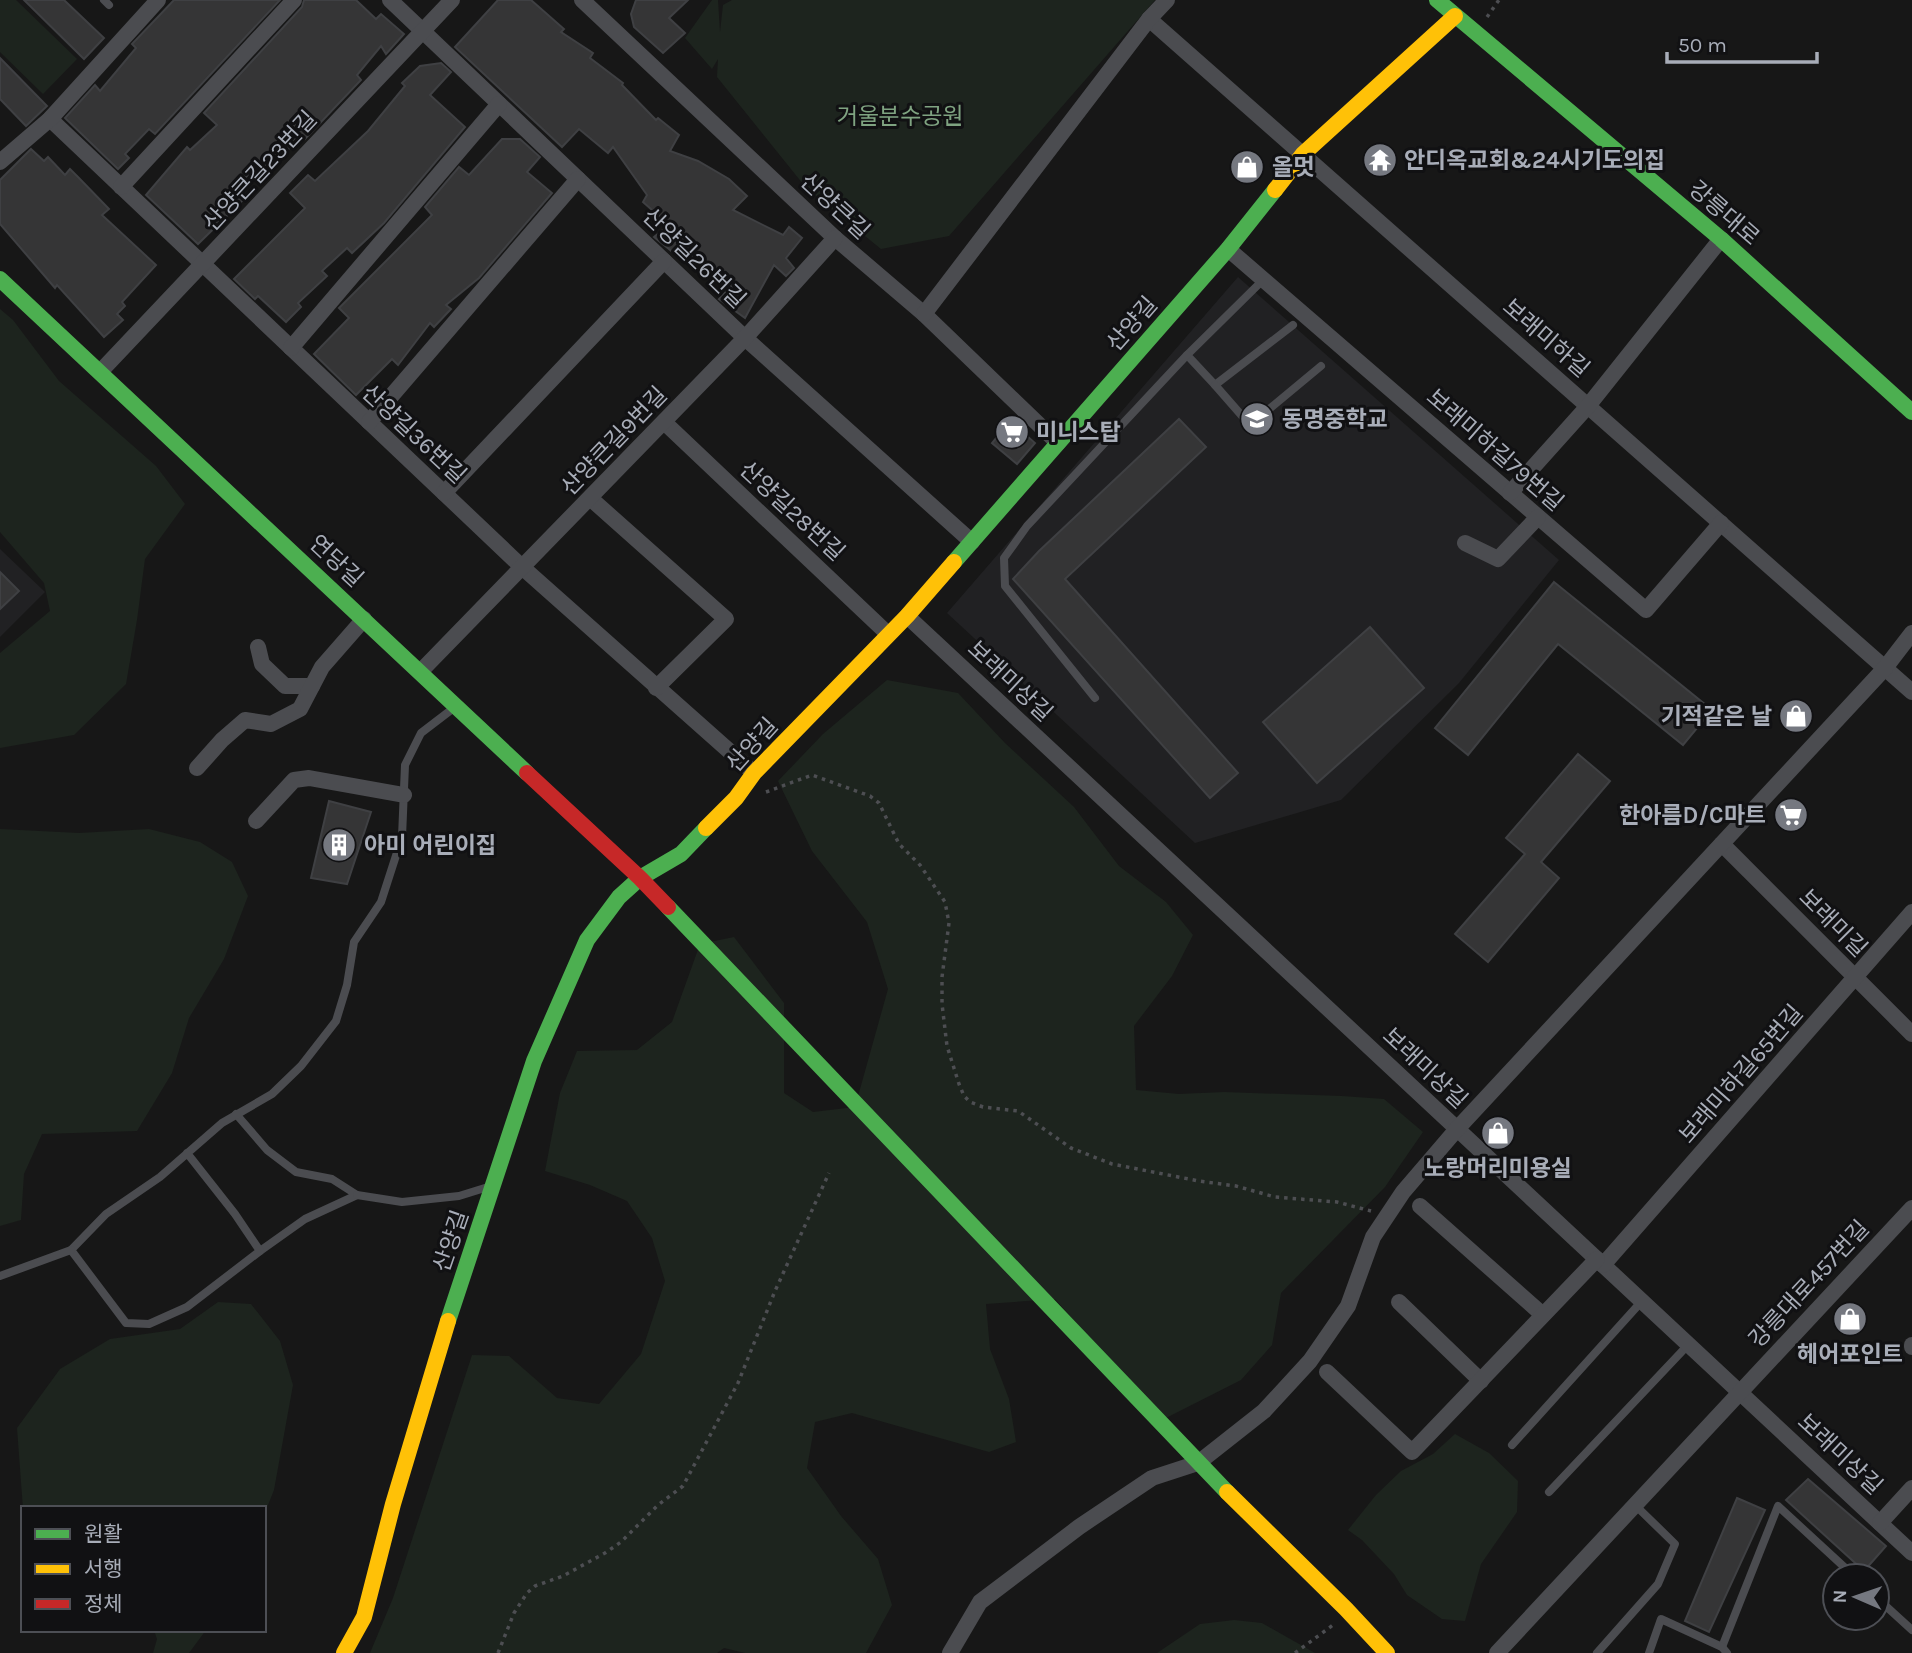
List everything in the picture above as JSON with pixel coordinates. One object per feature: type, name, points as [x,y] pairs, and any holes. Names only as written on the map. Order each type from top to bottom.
[{"type":"street","points":[[0,162],[50,119],[158,0]]},
{"type":"street","points":[[121,187],[294,0]]},
{"type":"street","name":"산양길26번길","points":[[390,0],[745,338],[972,542]]},
{"type":"street","name":"산양큰길23번길","points":[[100,372],[452,0]]},
{"type":"street","name":"산양큰길","points":[[582,0],[835,238],[924,314],[1058,443]]},
{"type":"street","points":[[596,12],[607,0]]},
{"type":"street","points":[[924,314],[1149,19],[1167,0]]},
{"type":"street","name":"강릉대로","points":[[1437,0],[1721,239],[1912,412]]},
{"type":"street","name":"산양길","points":[[344,1653],[364,1617],[442,1343],[534,1061],[587,940],[619,897],[639,878],[681,854],[736,797],[754,774],[907,616],[1228,249],[1303,154],[1455,16]]},
{"type":"street","name":"보래미하길","points":[[1149,19],[1912,692]]},
{"type":"street","points":[[290,348],[499,104]]},
{"type":"street","name":"산양길36번길","points":[[50,119],[522,567],[754,774]]},
{"type":"street","points":[[369,422],[578,179]]},
{"type":"street","name":"산양큰길9번길","points":[[421,671],[745,338],[835,238]]},
{"type":"street","points":[[1510,493],[1588,406],[1721,239]]},
{"type":"street","name":"보래미하길79번길","points":[[1228,249],[1646,610],[1721,523]]},
{"type":"street","points":[[444,494],[664,261]]},
{"type":"street","name":"연당길","points":[[0,279],[639,878],[1198,1463],[1387,1653]]},
{"type":"street","name":"산양길28번길","points":[[664,422],[888,634]]},
{"type":"street","points":[[590,498],[726,620],[656,688]]},
{"type":"street","points":[[1465,544],[1498,559],[1538,517]]},
{"type":"street","name":"보래미상길","points":[[907,616],[1912,1553]]},
{"type":"street","points":[[197,768],[222,740],[246,720],[271,724],[300,709],[322,667],[364,618]]},
{"type":"street","points":[[950,1653],[980,1602],[1079,1527],[1152,1478],[1198,1463],[1264,1411],[1310,1361],[1348,1306],[1373,1237],[1403,1192],[1457,1129],[1885,668],[1912,633]]},
{"type":"street","points":[[258,647],[262,664],[285,686],[312,686]]},
{"type":"street","points":[[256,821],[294,780],[309,778],[404,795]]},
{"type":"street","name":"보래미길","points":[[1722,844],[1912,1034]]},
{"type":"street","name":"보래미하길65번길","points":[[1326,1372],[1412,1452],[1543,1315],[1600,1262],[1856,978],[1912,912]]},
{"type":"street","points":[[1420,1206],[1543,1315]]},
{"type":"street","name":"강릉대로457번길","points":[[1497,1653],[1912,1208]]},
{"type":"street","points":[[1398,1303],[1481,1381]]},
{"type":"street","points":[[1880,1523],[1912,1488]]},
{"type":"lane","points":[[1095,698],[1005,586],[1004,558],[1027,526],[1187,355],[1263,280]]},
{"type":"lane","points":[[1215,385],[1293,324]]},
{"type":"lane","points":[[1187,355],[1250,425],[1321,366]]},
{"type":"lane","points":[[0,1276],[71,1250],[106,1214],[160,1177],[222,1123],[272,1094],[301,1066],[336,1021],[347,985],[354,943],[382,902],[402,837],[405,765],[421,733],[457,705]]},
{"type":"lane","points":[[236,1114],[267,1150],[296,1172],[332,1179],[357,1195],[402,1202],[459,1196],[494,1185]]},
{"type":"lane","points":[[187,1153],[260,1251]]},
{"type":"lane","points":[[71,1250],[126,1323],[149,1324],[187,1307],[305,1219],[357,1195]]},
{"type":"lane","points":[[1512,1446],[1642,1301]]},
{"type":"lane","points":[[1549,1492],[1688,1345]]},
{"type":"lane","points":[[1597,1653],[1658,1584],[1675,1544],[1634,1504]]},
{"type":"lane","points":[[1649,1653],[1661,1619],[1725,1650],[1778,1506],[1839,1562]]},
{"type":"lane","points":[[1891,1611],[1912,1630]]},
{"type":"path","points":[[736,797],[779,789],[812,775],[870,796],[879,803],[899,844],[920,865],[945,902],[949,923],[942,977],[942,1004],[951,1059],[964,1096],[971,1102],[983,1107],[1018,1111],[1071,1148],[1112,1164],[1236,1186],[1275,1197],[1336,1202],[1387,1217]]},
{"type":"path","points":[[498,1653],[514,1613],[527,1593],[535,1586],[573,1571],[605,1553],[683,1486],[738,1383],[775,1291],[829,1173]]},
{"type":"path","points":[[1295,1653],[1322,1635],[1346,1609]]},
{"type":"shaded area","name":"동명중학교","points":[[1238,277],[1559,560],[1459,683],[1341,800],[1195,843],[947,613]]},
{"type":"shaded area","points":[[0,549],[45,592],[0,637]]},
{"type":"green space","points":[[0,0],[16,0],[77,59],[43,94],[0,52]]},
{"type":"green space","name":"거울분수공원","points":[[712,0],[718,0],[720,32],[723,5],[732,0],[1155,0],[949,236],[881,249],[807,189],[717,77],[718,59],[712,69],[685,38]]},
{"type":"green space","points":[[0,309],[13,320],[59,381],[156,466],[185,504],[145,559],[126,684],[74,735],[0,748],[0,653],[50,611],[44,583],[0,532]]},
{"type":"green space","points":[[887,680],[958,693],[1005,743],[1074,807],[1119,866],[1166,902],[1193,935],[1172,976],[1134,1026],[1136,1090],[1179,1094],[1224,1092],[1384,1099],[1423,1132],[1385,1187],[1281,1293],[1272,1345],[1241,1380],[1162,1420],[1055,1299],[986,1304],[990,1349],[1009,1399],[1016,1442],[989,1452],[852,1413],[815,1422],[807,1468],[841,1516],[878,1559],[892,1605],[866,1653],[745,1653],[724,1648],[717,1653],[370,1653],[393,1598],[472,1355],[509,1356],[557,1398],[599,1404],[641,1354],[665,1281],[652,1238],[627,1201],[590,1185],[545,1171],[560,1093],[577,1051],[637,1050],[672,1022],[700,944],[734,937],[784,1003],[784,1093],[813,1112],[855,1107],[888,989],[867,922],[812,851],[778,781],[823,734]]},
{"type":"green space","points":[[0,829],[79,833],[149,829],[200,842],[232,862],[248,896],[224,959],[189,1018],[172,1073],[137,1131],[42,1134],[24,1174],[21,1220],[0,1226]]},
{"type":"green space","points":[[218,1302],[251,1304],[280,1341],[293,1385],[274,1490],[266,1510],[266,1506],[23,1506],[17,1428],[60,1369],[110,1339],[180,1329]]},
{"type":"green space","points":[[1455,1434],[1489,1453],[1518,1481],[1517,1512],[1481,1564],[1465,1621],[1442,1619],[1407,1595],[1394,1574],[1362,1540],[1348,1530],[1376,1495],[1401,1471],[1433,1454]]},
{"type":"green space","points":[[1234,1620],[1262,1623],[1315,1653],[1157,1653],[1200,1624]]},
{"type":"green space","points":[[155,1632],[205,1632],[189,1653],[153,1653],[157,1639]]},
{"type":"building","points":[[24,0],[64,0],[104,38],[84,59]]},
{"type":"building","points":[[174,0],[280,0],[155,134],[149,129],[125,154],[129,158],[118,169],[65,118],[95,85],[100,91],[136,48],[132,44]]},
{"type":"building","points":[[304,0],[356,0],[376,19],[381,14],[404,34],[386,54],[381,46],[357,75],[361,80],[305,139],[302,135],[269,169],[262,162],[233,189],[243,200],[198,244],[146,195],[187,147],[190,150],[217,125],[204,113],[302,7]]},
{"type":"building","points":[[498,0],[531,0],[564,29],[561,32],[593,53],[590,58],[623,83],[656,120],[658,118],[679,135],[670,151],[698,161],[729,179],[747,196],[733,210],[783,235],[789,227],[802,238],[786,258],[794,268],[786,276],[774,265],[745,318],[719,299],[735,282],[685,262],[654,237],[669,225],[643,202],[647,195],[613,147],[608,153],[579,129],[562,147],[455,47]]},
{"type":"building","points":[[636,0],[688,0],[669,18],[685,33],[663,53],[634,27],[631,14]]},
{"type":"building","points":[[0,58],[47,106],[26,126],[0,99]]},
{"type":"building","points":[[441,63],[451,72],[430,95],[465,127],[384,223],[352,253],[347,248],[322,271],[327,276],[298,303],[301,307],[286,322],[258,296],[255,299],[234,279],[305,208],[290,193],[308,175],[315,181],[368,131],[405,86],[402,83],[420,66]]},
{"type":"building","points":[[502,139],[520,139],[540,157],[527,172],[552,193],[479,278],[446,305],[451,309],[434,327],[430,323],[398,365],[392,359],[356,395],[314,354],[349,318],[339,308],[432,215],[425,207],[459,167],[469,175]]},
{"type":"building","points":[[31,149],[44,161],[48,157],[65,175],[70,169],[109,209],[102,215],[156,265],[122,302],[125,306],[117,314],[123,320],[104,337],[57,285],[55,288],[0,224],[0,180]]},
{"type":"building","points":[[1179,419],[1206,447],[1065,579],[1238,773],[1210,798],[1013,579],[1039,551]]},
{"type":"building","name":"미니스탑","points":[[1010,421],[1035,443],[1017,464],[992,443]]},
{"type":"building","points":[[0,572],[19,591],[0,609]]},
{"type":"building","points":[[1554,582],[1712,710],[1683,745],[1558,644],[1468,755],[1435,728]]},
{"type":"building","points":[[1370,627],[1424,688],[1317,783],[1263,722]]},
{"type":"building","points":[[1578,754],[1610,781],[1541,862],[1559,878],[1488,962],[1455,934],[1525,854],[1506,838]]},
{"type":"building","name":"아미 어린이집","points":[[329,801],[371,812],[347,884],[311,878]]},
{"type":"building","points":[[1808,1479],[1886,1546],[1872,1562],[1854,1562],[1786,1500]]},
{"type":"building","points":[[1737,1498],[1765,1510],[1709,1632],[1685,1621]]},
{"type":"traffic: fast","points":[[1437,0],[1721,239],[1912,412]]},
{"type":"traffic: fast","points":[[954,562],[1228,249],[1275,190]]},
{"type":"traffic: fast","points":[[0,279],[527,773]]},
{"type":"traffic: fast","points":[[448,1321],[534,1061],[587,940],[619,897],[640,878],[681,854],[706,828]]},
{"type":"traffic: fast","points":[[668,907],[1227,1492]]},
{"type":"traffic: slow","points":[[1275,190],[1303,154],[1455,16]]},
{"type":"traffic: slow","points":[[706,828],[736,798],[754,773],[907,616],[954,562]]},
{"type":"traffic: slow","points":[[344,1653],[364,1617],[393,1504],[448,1321]]},
{"type":"traffic: slow","points":[[1227,1492],[1387,1653]]},
{"type":"traffic: jam","points":[[527,773],[668,907]]},
{"type":"place","name":"안디옥교회&24시기도의집","points":[[1380,160]]},
{"type":"place","name":"올멋","points":[[1247,167]]},
{"type":"place","name":"동명중학교","points":[[1257,419]]},
{"type":"place","name":"미니스탑","points":[[1012,432]]},
{"type":"place","name":"기적같은 날","points":[[1796,716]]},
{"type":"place","name":"한아름D/C마트","points":[[1791,815]]},
{"type":"place","name":"아미 어린이집","points":[[339,845]]},
{"type":"place","name":"노랑머리미용실","points":[[1498,1133]]},
{"type":"place","name":"헤어포인트","points":[[1850,1319]]}]
